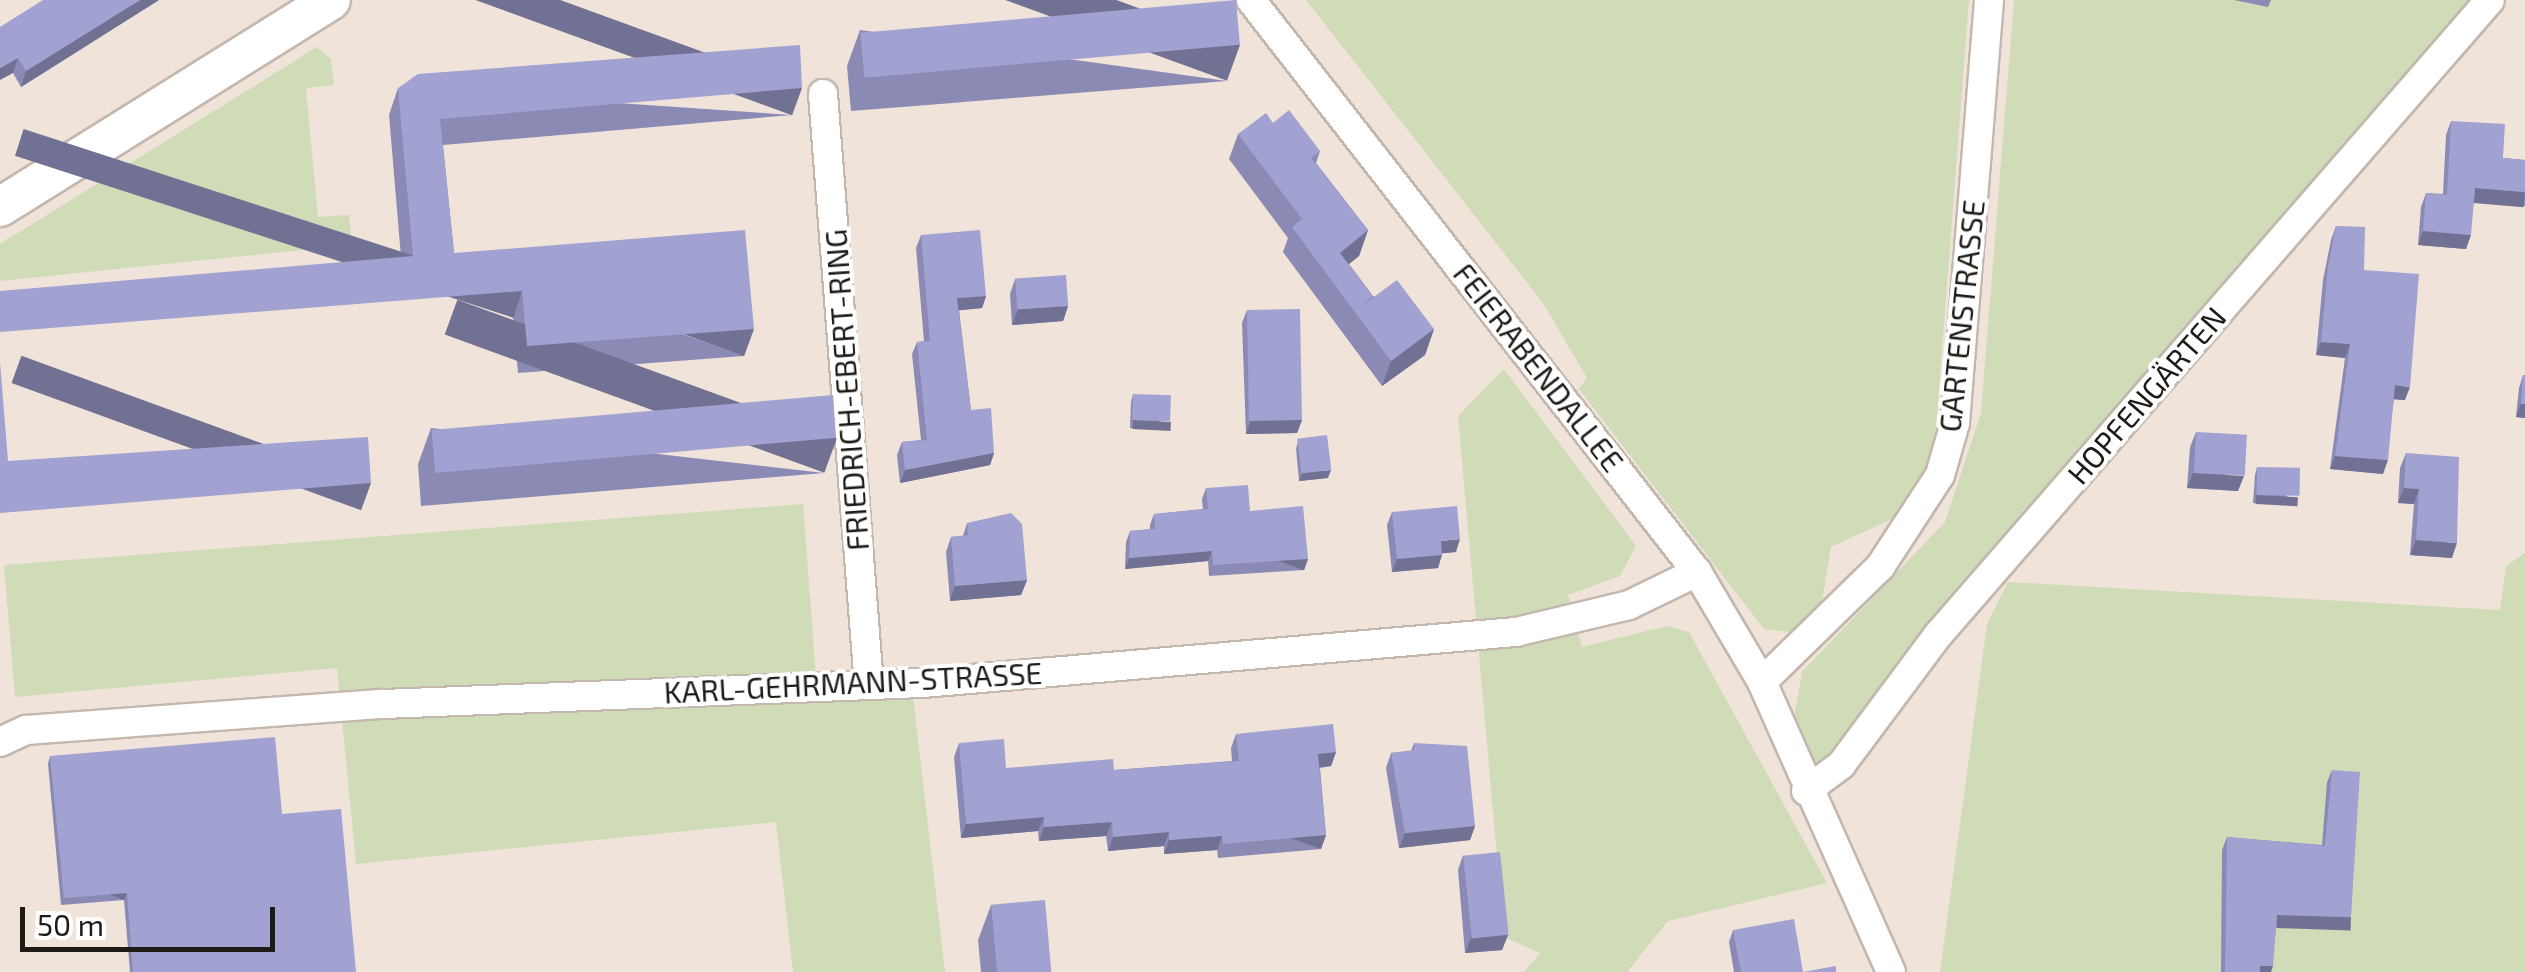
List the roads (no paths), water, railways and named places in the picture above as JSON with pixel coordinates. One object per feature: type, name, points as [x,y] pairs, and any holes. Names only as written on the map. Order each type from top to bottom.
[{"type":"main road","points":[[0,208],[331,0]]},
{"type":"street","name":"FEIERABENDALLEE","points":[[1251,0],[1697,572],[1762,682],[1806,791],[1891,972]]},
{"type":"street","name":"GARTENSTRASSE","points":[[1762,682],[1880,567],[1940,475],[1955,423],[1989,0]]},
{"type":"street","name":"HOPFENGÄRTEN","points":[[1806,791],[1841,765],[1938,635],[2490,0]]},
{"type":"street","name":"FRIEDRICH-EBERT-RING","points":[[823,94],[869,685]]},
{"type":"street","name":"KARL-GEHRMANN-STRASSE","points":[[0,742],[26,730],[384,704],[869,685],[1516,632],[1630,606],[1697,572]]}]
